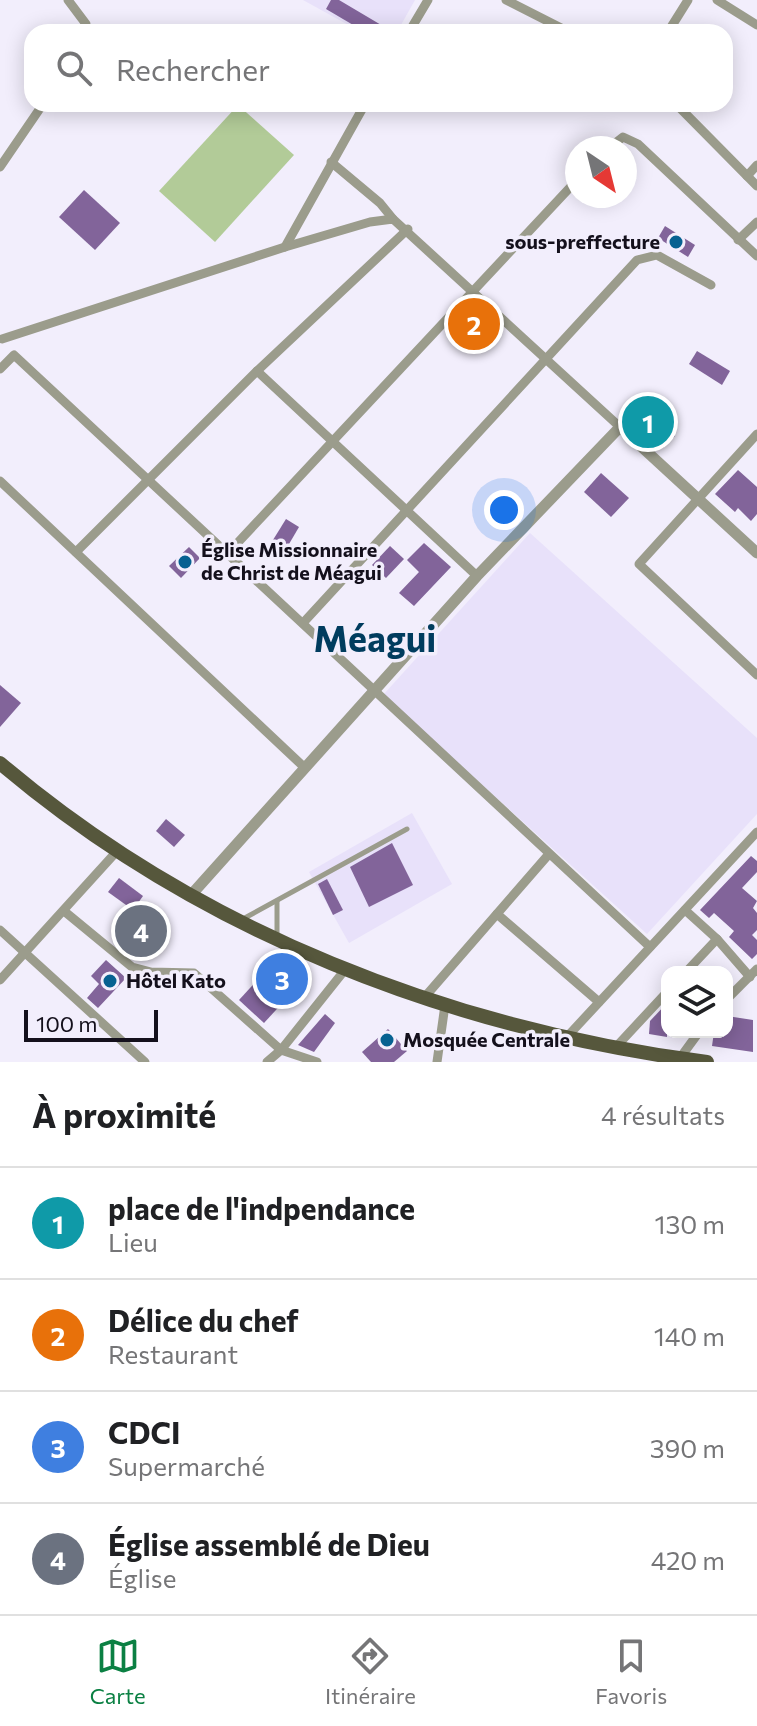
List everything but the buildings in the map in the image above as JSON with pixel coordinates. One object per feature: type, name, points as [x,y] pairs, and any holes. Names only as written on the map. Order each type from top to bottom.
[{"type":"main road","points":[[0,763],[118,850],[279,941],[344,971],[422,1000],[565,1039],[655,1059],[680,1058],[707,1062]]},
{"type":"street","points":[[68,0],[86,24]]},
{"type":"street","points":[[414,24],[428,0]]},
{"type":"street","points":[[506,0],[553,24]]},
{"type":"street","points":[[673,24],[688,0]]},
{"type":"street","points":[[717,0],[757,25]]},
{"type":"street","points":[[0,167],[38,112]]},
{"type":"street","points":[[285,247],[360,112]]},
{"type":"street","points":[[684,112],[757,186]]},
{"type":"street","points":[[637,144],[757,256]]},
{"type":"street","points":[[331,162],[380,203],[393,219],[408,229],[757,553]]},
{"type":"street","points":[[747,176],[757,165]]},
{"type":"street","points":[[229,552],[565,193]]},
{"type":"street","points":[[393,219],[370,222],[285,247],[1,338],[14,355],[147,482],[229,552],[374,693],[650,947]]},
{"type":"street","points":[[738,240],[757,222]]},
{"type":"street","points":[[76,552],[257,371],[408,229]]},
{"type":"street","points":[[303,623],[618,276],[645,256],[657,255],[711,285]]},
{"type":"street","points":[[0,369],[14,355]]},
{"type":"street","points":[[257,371],[477,576]]},
{"type":"street","points":[[192,894],[477,576],[620,427]]},
{"type":"street","points":[[757,434],[639,564],[757,675]]},
{"type":"street","points":[[0,481],[305,768]]},
{"type":"street","points":[[565,1039],[755,840]]},
{"type":"street","points":[[0,980],[118,850]]},
{"type":"street","points":[[422,1000],[549,854]]},
{"type":"street","points":[[685,910],[754,973],[733,993]]},
{"type":"street","points":[[64,911],[132,967],[151,972],[194,973],[281,1050],[317,1062]]},
{"type":"street","points":[[497,914],[599,1002]]},
{"type":"street","points":[[0,930],[145,1062]]},
{"type":"street","points":[[692,966],[717,939]]},
{"type":"street","points":[[267,1062],[281,1050],[344,971]]},
{"type":"street","points":[[615,1049],[661,999]]},
{"type":"street","points":[[437,1062],[445,1005]]},
{"type":"street","points":[[680,1058],[695,1038]]},
{"type":"lane","points":[[240,920],[407,829]]},
{"type":"lane","points":[[277,900],[275,932],[279,941]]},
{"type":"shaded area","points":[[303,0],[415,0],[402,24],[346,24]]},
{"type":"shaded area","points":[[530,533],[757,738],[757,814],[647,934],[383,695]]},
{"type":"shaded area","points":[[412,813],[452,884],[349,943],[309,872]]},
{"type":"green space","points":[[232,112],[246,112],[294,155],[215,242],[159,191]]},
{"type":"place","name":"sous-preffecture","points":[[676,242]]},
{"type":"place","name":"Délice du chef","points":[[474,324]]},
{"type":"place","name":"place de l'indpendance","points":[[648,422]]},
{"type":"place","name":"Église Missionnaire de Christ de Méagui","points":[[185,562]]},
{"type":"place","name":"Église assemblé de Dieu","points":[[141,931]]},
{"type":"place","name":"CDCI","points":[[282,979]]},
{"type":"place","name":"Hôtel Kato","points":[[110,981]]},
{"type":"place","name":"Mosquée Centrale","points":[[387,1040]]},
{"type":"district","name":"Méagui","points":[[375,639]]}]
